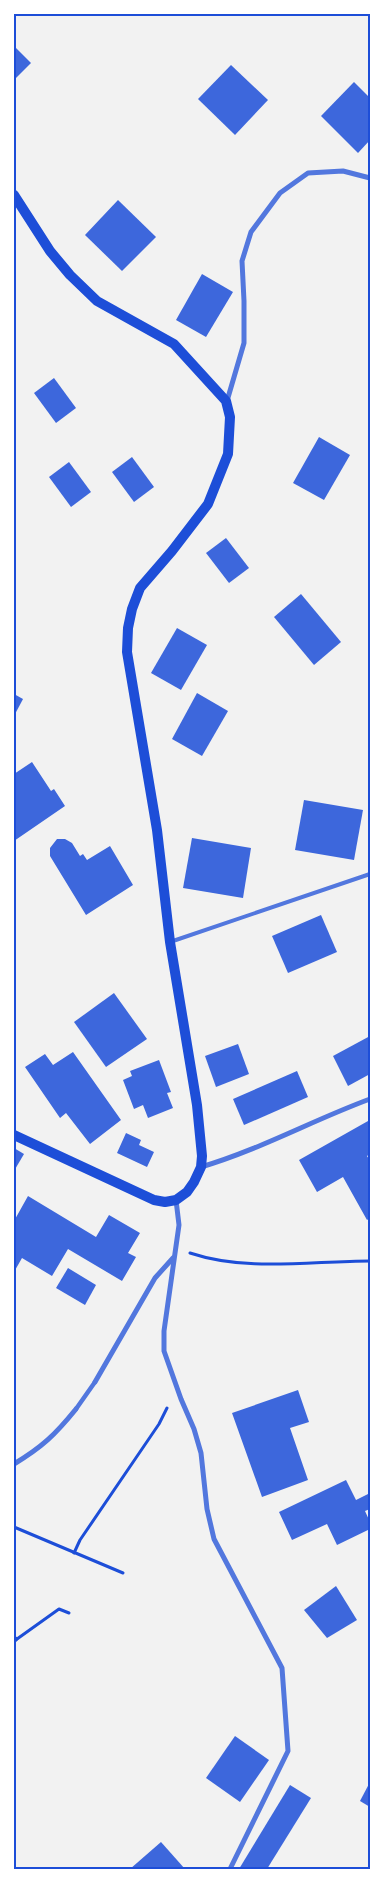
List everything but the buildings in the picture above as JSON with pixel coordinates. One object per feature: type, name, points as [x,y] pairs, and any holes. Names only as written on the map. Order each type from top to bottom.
[{"type":"main road","points":[[14,195],[50,251],[70,275],[97,301],[174,344],[226,401],[230,417],[228,454],[212,496],[172,551],[140,588],[132,609],[128,628],[127,652],[157,830],[170,942],[196,1105],[202,1156],[200,1168],[187,1192],[176,1200],[165,1202],[154,1200],[14,1135]]},
{"type":"street","points":[[226,401],[244,343],[242,261],[251,232],[280,193],[308,173],[343,171],[370,178]]},
{"type":"street","points":[[200,1168],[229,1159],[370,1099]]},
{"type":"street","points":[[176,1200],[179,1225],[164,1331],[164,1352],[180,1398],[194,1429],[201,1453],[207,1509],[214,1539],[282,1668],[288,1751],[230,1869]]},
{"type":"street","points":[[14,1464],[34,1452],[56,1434],[76,1409],[95,1382],[155,1278],[173,1257]]},
{"type":"lane","points":[[170,942],[370,874]]},
{"type":"path","points":[[175,1248],[210,1260],[243,1264],[370,1261]]},
{"type":"path","points":[[74,1553],[80,1540],[159,1424],[172,1400],[180,1398]]},
{"type":"path","points":[[14,1527],[123,1573]]},
{"type":"path","points":[[14,1642],[16,1638],[58,1609],[69,1613]]}]
